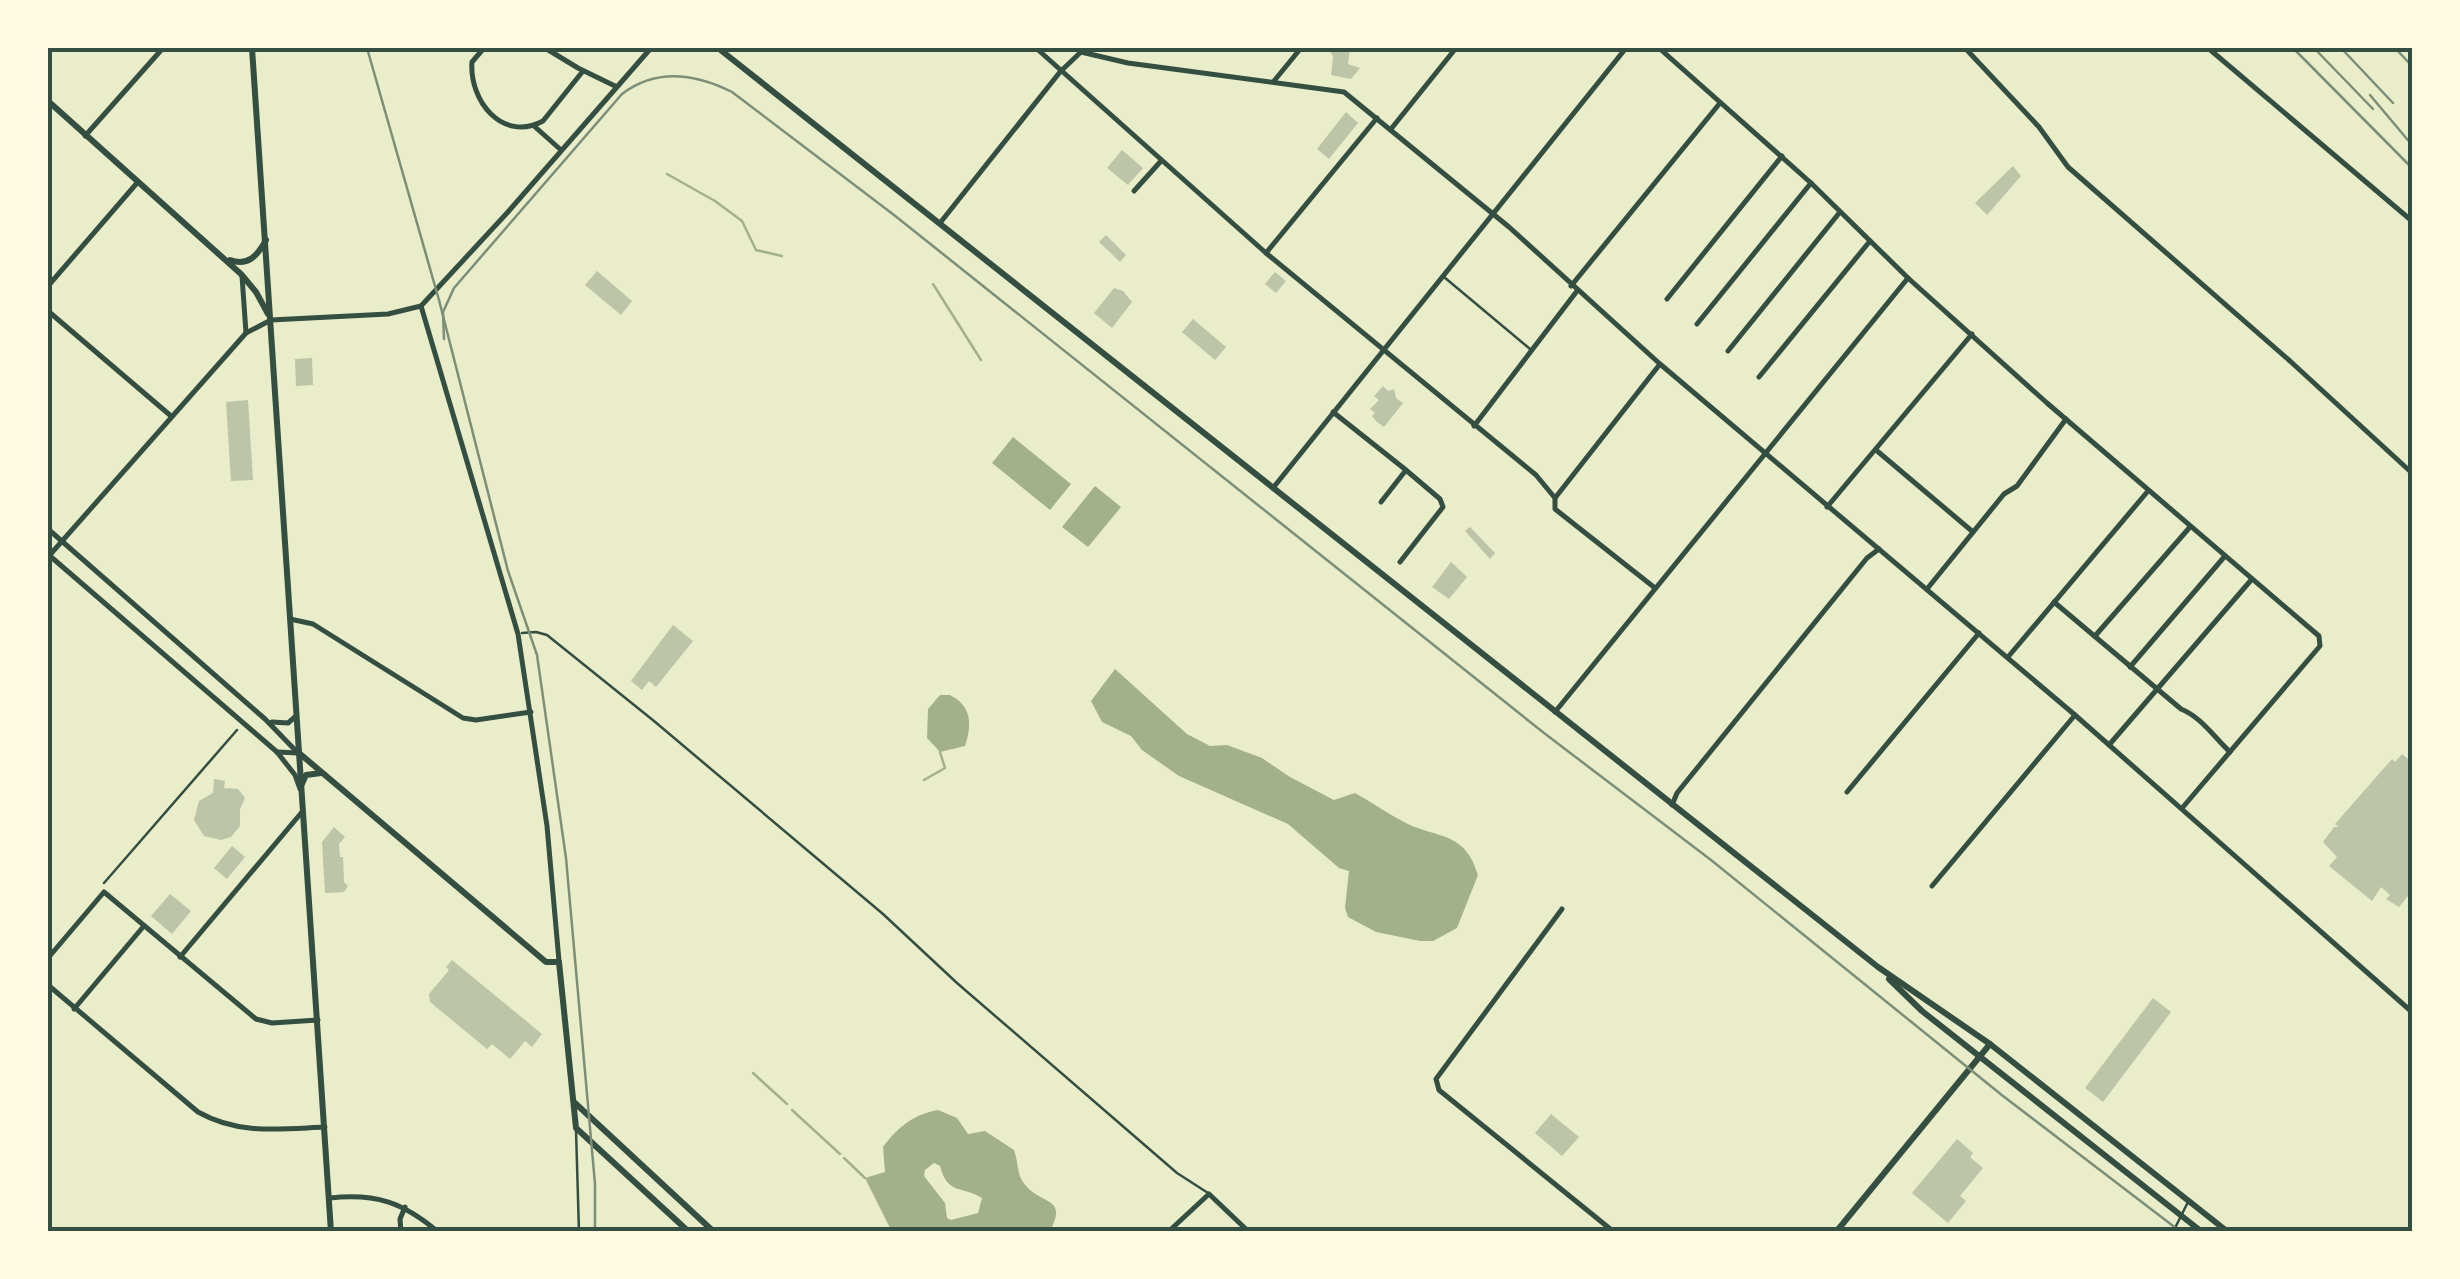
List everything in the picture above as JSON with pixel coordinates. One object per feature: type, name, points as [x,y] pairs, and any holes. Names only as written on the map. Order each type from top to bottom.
[{"type":"main road","points":[[252,48],[332,1232]]},
{"type":"main road","points":[[718,48],[1878,967],[1990,1044],[2228,1232]]},
{"type":"main road","points":[[48,101],[241,274],[271,320]]},
{"type":"main road","points":[[224,258],[245,262],[253,259],[266,240]]},
{"type":"main road","points":[[298,753],[546,962],[560,962],[576,1128],[689,1232]]},
{"type":"main road","points":[[300,791],[306,775],[322,773]]},
{"type":"main road","points":[[1878,967],[1922,1011],[2202,1232]]},
{"type":"main road","points":[[1836,1232],[1990,1044]]},
{"type":"main road","points":[[572,1097],[583,1113],[714,1232]]},
{"type":"street","points":[[85,136],[163,48]]},
{"type":"street","points":[[484,48],[472,62],[470,77],[481,105],[504,123],[534,126],[543,121],[583,71]]},
{"type":"street","points":[[545,48],[615,86]]},
{"type":"street","points":[[300,791],[295,775],[277,752],[48,556],[246,333],[271,320],[388,314],[421,306],[651,48]]},
{"type":"street","points":[[1036,48],[1266,252],[1536,475],[1555,498]]},
{"type":"street","points":[[1274,82],[1301,48]]},
{"type":"street","points":[[1390,129],[1456,48]]},
{"type":"street","points":[[1273,488],[1626,48]]},
{"type":"street","points":[[1659,48],[1812,183],[1908,278],[2321,640],[2320,646],[2182,808]]},
{"type":"street","points":[[1965,48],[2039,126],[2068,167],[2412,473]]},
{"type":"street","points":[[2208,48],[2412,221]]},
{"type":"street","points":[[940,222],[1060,72],[1083,50],[1128,63],[1335,89],[1378,118],[1493,214],[1660,364],[2075,715],[2412,1012]]},
{"type":"street","points":[[1474,426],[1574,288],[1720,103]]},
{"type":"street","points":[[1266,252],[1378,118]]},
{"type":"street","points":[[534,126],[560,150]]},
{"type":"street","points":[[1666,299],[1782,156]]},
{"type":"street","points":[[1134,191],[1161,160]]},
{"type":"street","points":[[48,286],[137,183]]},
{"type":"street","points":[[1698,324],[1812,183]]},
{"type":"street","points":[[1728,351],[1840,212]]},
{"type":"street","points":[[1759,377],[1870,241]]},
{"type":"street","points":[[241,274],[246,333]]},
{"type":"street","points":[[1556,712],[1908,278]]},
{"type":"street","points":[[421,306],[518,634],[547,826],[560,962]]},
{"type":"street","points":[[48,310],[171,416]]},
{"type":"street","points":[[1827,507],[1972,334]]},
{"type":"street","points":[[1655,588],[1555,510],[1555,498],[1660,364]]},
{"type":"street","points":[[1333,412],[1440,499],[1443,506],[1400,562]]},
{"type":"street","points":[[1927,589],[2004,494],[2017,486],[2066,419]]},
{"type":"street","points":[[1876,450],[1973,532]]},
{"type":"street","points":[[1381,502],[1406,470]]},
{"type":"street","points":[[2007,657],[2148,492]]},
{"type":"street","points":[[2095,636],[2190,527]]},
{"type":"street","points":[[48,529],[265,719],[298,753]]},
{"type":"street","points":[[1672,804],[1676,793],[1866,558],[1879,549]]},
{"type":"street","points":[[2130,667],[2225,556]]},
{"type":"street","points":[[2109,745],[2252,579]]},
{"type":"street","points":[[2054,602],[2196,718],[2230,752]]},
{"type":"street","points":[[290,619],[313,624],[462,718],[482,720],[531,712]]},
{"type":"street","points":[[150,642],[160,630]]},
{"type":"street","points":[[1847,792],[1979,633]]},
{"type":"street","points":[[1932,886],[2075,715]]},
{"type":"street","points":[[265,719],[282,724],[296,716]]},
{"type":"street","points":[[277,752],[298,753]]},
{"type":"street","points":[[180,956],[302,812]]},
{"type":"street","points":[[48,958],[102,890],[256,1019],[272,1023],[318,1020]]},
{"type":"street","points":[[1562,910],[1436,1079],[1439,1090],[1614,1232]]},
{"type":"street","points":[[74,1008],[143,926]]},
{"type":"street","points":[[48,986],[198,1112],[214,1121],[259,1131],[325,1128]]},
{"type":"street","points":[[1168,1232],[1210,1194],[1249,1232]]},
{"type":"street","points":[[330,1198],[388,1200],[405,1207],[438,1232]]},
{"type":"street","points":[[401,1232],[405,1207]]},
{"type":"lane","points":[[1442,276],[1531,350]]},
{"type":"lane","points":[[518,634],[546,635],[640,710],[883,914],[1177,1173],[1210,1194]]},
{"type":"lane","points":[[576,1128],[580,1232]]},
{"type":"lane","points":[[2173,1232],[2189,1201]]},
{"type":"path","points":[[102,890],[238,730]]},
{"type":"shaded area","points":[[1013,437],[1071,484],[1050,510],[992,463]]},
{"type":"shaded area","points":[[1095,486],[1121,507],[1088,547],[1062,527]]},
{"type":"shaded area","points":[[1115,669],[1187,734],[1210,746],[1227,745],[1262,758],[1334,800],[1355,793],[1404,822],[1457,843],[1472,860],[1478,875],[1457,928],[1433,941],[1420,941],[1376,932],[1348,917],[1345,908],[1349,871],[1339,868],[1288,824],[1179,776],[1142,750],[1131,736],[1102,722],[1091,701]]},
{"type":"shaded area","points":[[940,695],[950,695],[963,705],[969,731],[965,746],[940,752],[927,738],[928,709]]},
{"type":"shaded area","points":[[938,1110],[957,1118],[968,1134],[985,1131],[1014,1150],[1023,1182],[1054,1206],[1055,1220],[1050,1231],[894,1232],[865,1178],[885,1172],[883,1147],[895,1133],[907,1122]],"holes":[[[934,1163],[940,1166],[951,1186],[982,1198],[978,1213],[947,1218],[945,1203],[924,1176]]]},
{"type":"building","points":[[1329,48],[1350,48],[1348,64],[1360,68],[1351,79],[1331,75],[1333,57]]},
{"type":"building","points":[[1346,112],[1358,123],[1329,159],[1317,149]]},
{"type":"building","points":[[1122,150],[1143,168],[1128,185],[1107,168]]},
{"type":"building","points":[[2013,166],[2021,176],[1987,215],[1975,203]]},
{"type":"building","points":[[1106,235],[1126,255],[1120,262],[1099,242]]},
{"type":"building","points":[[597,271],[632,301],[621,315],[585,285]]},
{"type":"building","points":[[1275,272],[1286,281],[1276,293],[1265,284]]},
{"type":"building","points":[[1114,288],[1123,291],[1132,302],[1112,328],[1094,313]]},
{"type":"building","points":[[1193,319],[1226,347],[1215,360],[1182,332]]},
{"type":"building","points":[[312,358],[313,385],[296,386],[295,359]]},
{"type":"building","points":[[1383,386],[1388,391],[1394,389],[1396,398],[1403,403],[1384,427],[1370,409],[1379,400],[1374,396]]},
{"type":"building","points":[[248,400],[253,480],[231,481],[226,402]]},
{"type":"building","points":[[1470,527],[1495,553],[1490,559],[1465,531]]},
{"type":"building","points":[[1451,562],[1467,577],[1449,599],[1432,587]]},
{"type":"building","points":[[673,625],[693,641],[656,687],[649,681],[642,690],[631,681]]},
{"type":"building","points":[[2402,754],[2412,762],[2412,891],[2399,907],[2386,899],[2390,895],[2381,887],[2372,901],[2329,866],[2337,857],[2323,842],[2392,759],[2395,762]]},
{"type":"building","points":[[214,779],[225,781],[224,788],[238,789],[245,798],[240,826],[231,837],[221,840],[204,836],[194,820],[199,801],[213,793]]},
{"type":"building","points":[[334,827],[345,837],[339,844],[344,882],[348,886],[344,892],[325,893],[322,842]]},
{"type":"building","points":[[232,846],[245,857],[227,879],[214,868]]},
{"type":"building","points":[[170,894],[191,911],[172,934],[151,916]]},
{"type":"building","points":[[452,960],[542,1034],[532,1047],[525,1041],[510,1059],[492,1044],[487,1049],[430,1002],[429,994],[449,970],[446,967]]},
{"type":"building","points":[[2153,998],[2171,1012],[2103,1102],[2085,1088]]},
{"type":"building","points":[[1551,1114],[1579,1137],[1562,1156],[1535,1133]]},
{"type":"building","points":[[1957,1139],[1983,1168],[1960,1196],[1966,1201],[1948,1223],[1912,1193]]},
{"type":"waterway","points":[[667,174],[742,221],[756,250],[782,256]]},
{"type":"waterway","points":[[933,284],[981,360]]},
{"type":"waterway","points":[[924,780],[945,768],[940,752]]},
{"type":"waterway","points":[[753,1073],[787,1104]]},
{"type":"waterway","points":[[792,1110],[840,1154]]},
{"type":"waterway","points":[[844,1158],[865,1178]]},
{"type":"tram line","points":[[367,48],[439,300],[508,571],[537,655],[566,858],[595,1184],[595,1232]]},
{"type":"tram line","points":[[444,339],[443,312],[454,288],[622,94],[648,80],[676,76],[732,92],[894,215],[1544,733],[1711,860],[2003,1096],[2181,1232]]},
{"type":"railway","points":[[2293,48],[2412,168]]},
{"type":"railway","points":[[2314,48],[2373,109]]},
{"type":"railway","points":[[2341,48],[2393,103]]},
{"type":"railway","points":[[2395,48],[2412,66]]},
{"type":"railway","points":[[2370,95],[2412,145]]}]
